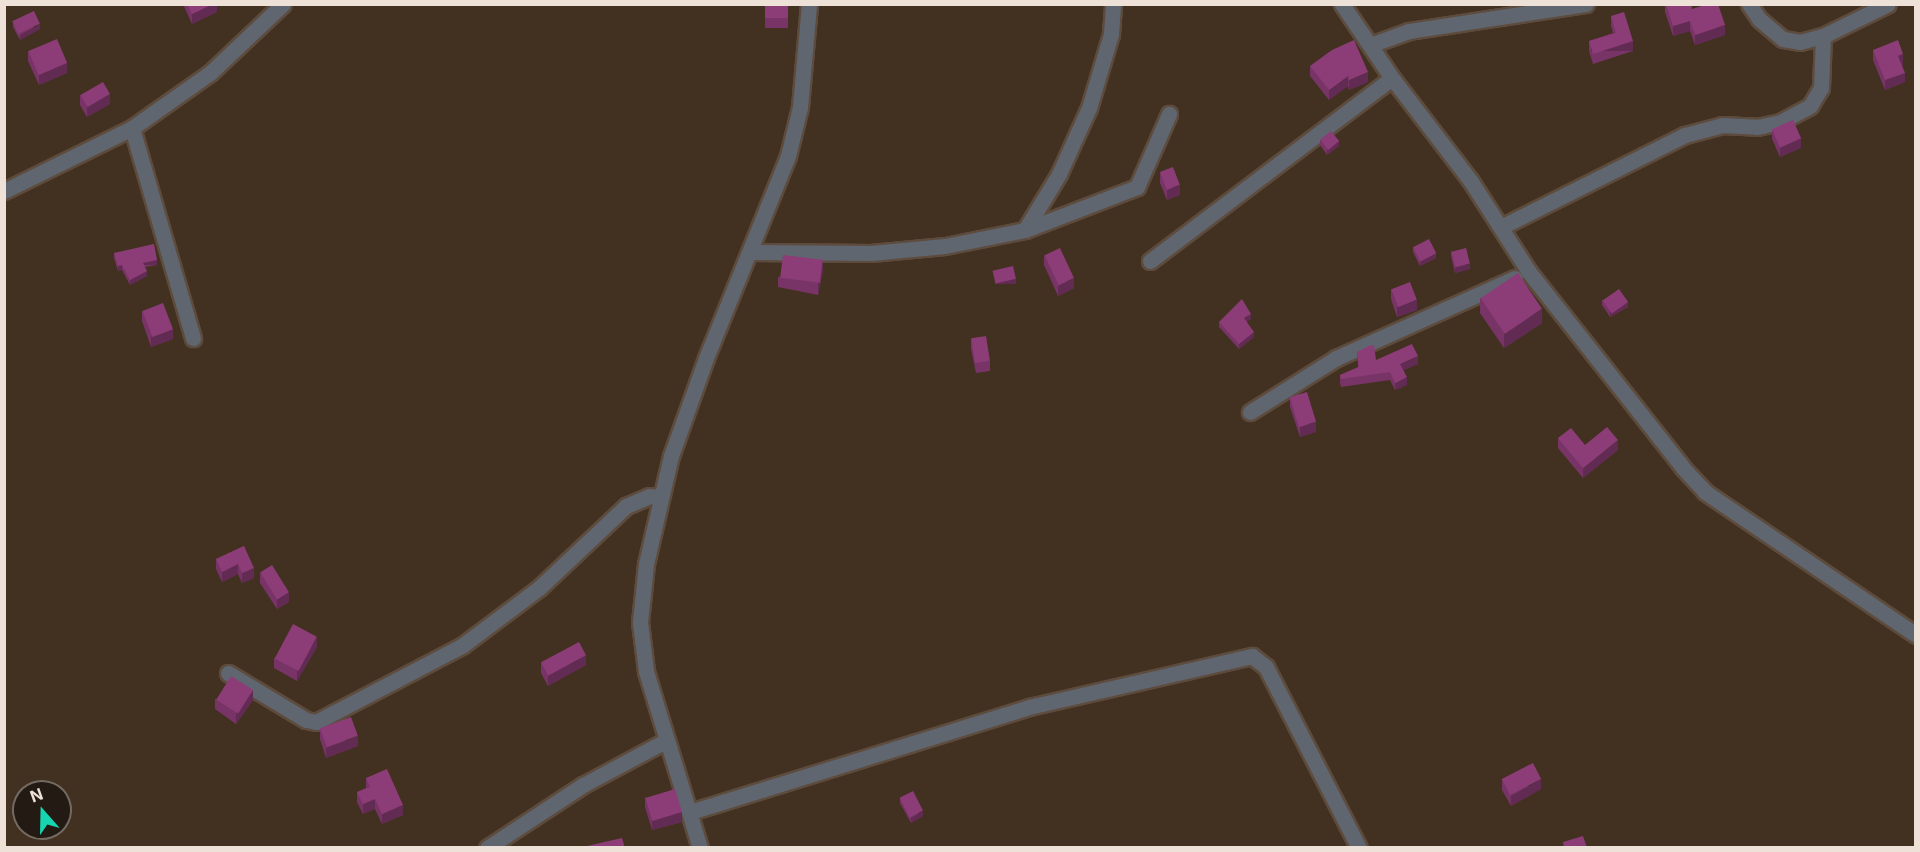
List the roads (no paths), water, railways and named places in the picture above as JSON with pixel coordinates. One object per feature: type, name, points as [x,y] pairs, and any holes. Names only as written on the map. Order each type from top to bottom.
[{"type":"street","points":[[4,191],[132,128],[210,73],[283,4]]},
{"type":"street","points":[[700,848],[665,741],[646,671],[640,622],[646,564],[660,497],[706,358],[751,252],[788,156],[800,107],[809,4]]},
{"type":"street","points":[[1025,230],[1059,174],[1089,108],[1111,34],[1113,4]]},
{"type":"street","points":[[1342,4],[1392,78],[1442,140],[1529,272],[1641,418],[1705,492],[1916,635]]},
{"type":"street","points":[[1370,45],[1409,31],[1586,4]]},
{"type":"street","points":[[1749,4],[1759,19],[1783,39],[1800,42],[1823,36],[1888,4]]},
{"type":"street","points":[[1501,227],[1685,135],[1722,125],[1757,127],[1780,122],[1810,106],[1821,88],[1823,36]]},
{"type":"street","points":[[1150,261],[1392,78]]},
{"type":"street","points":[[751,252],[871,253],[945,246],[1025,230],[1137,188],[1169,114]]},
{"type":"street","points":[[132,128],[193,338]]},
{"type":"street","points":[[1250,412],[1336,358],[1529,272]]},
{"type":"street","points":[[228,673],[306,720],[316,722],[464,645],[539,588],[626,506],[649,496],[660,497]]},
{"type":"street","points":[[690,812],[1029,707],[1252,656],[1266,668],[1359,848]]},
{"type":"street","points":[[487,848],[584,785],[665,741]]}]
